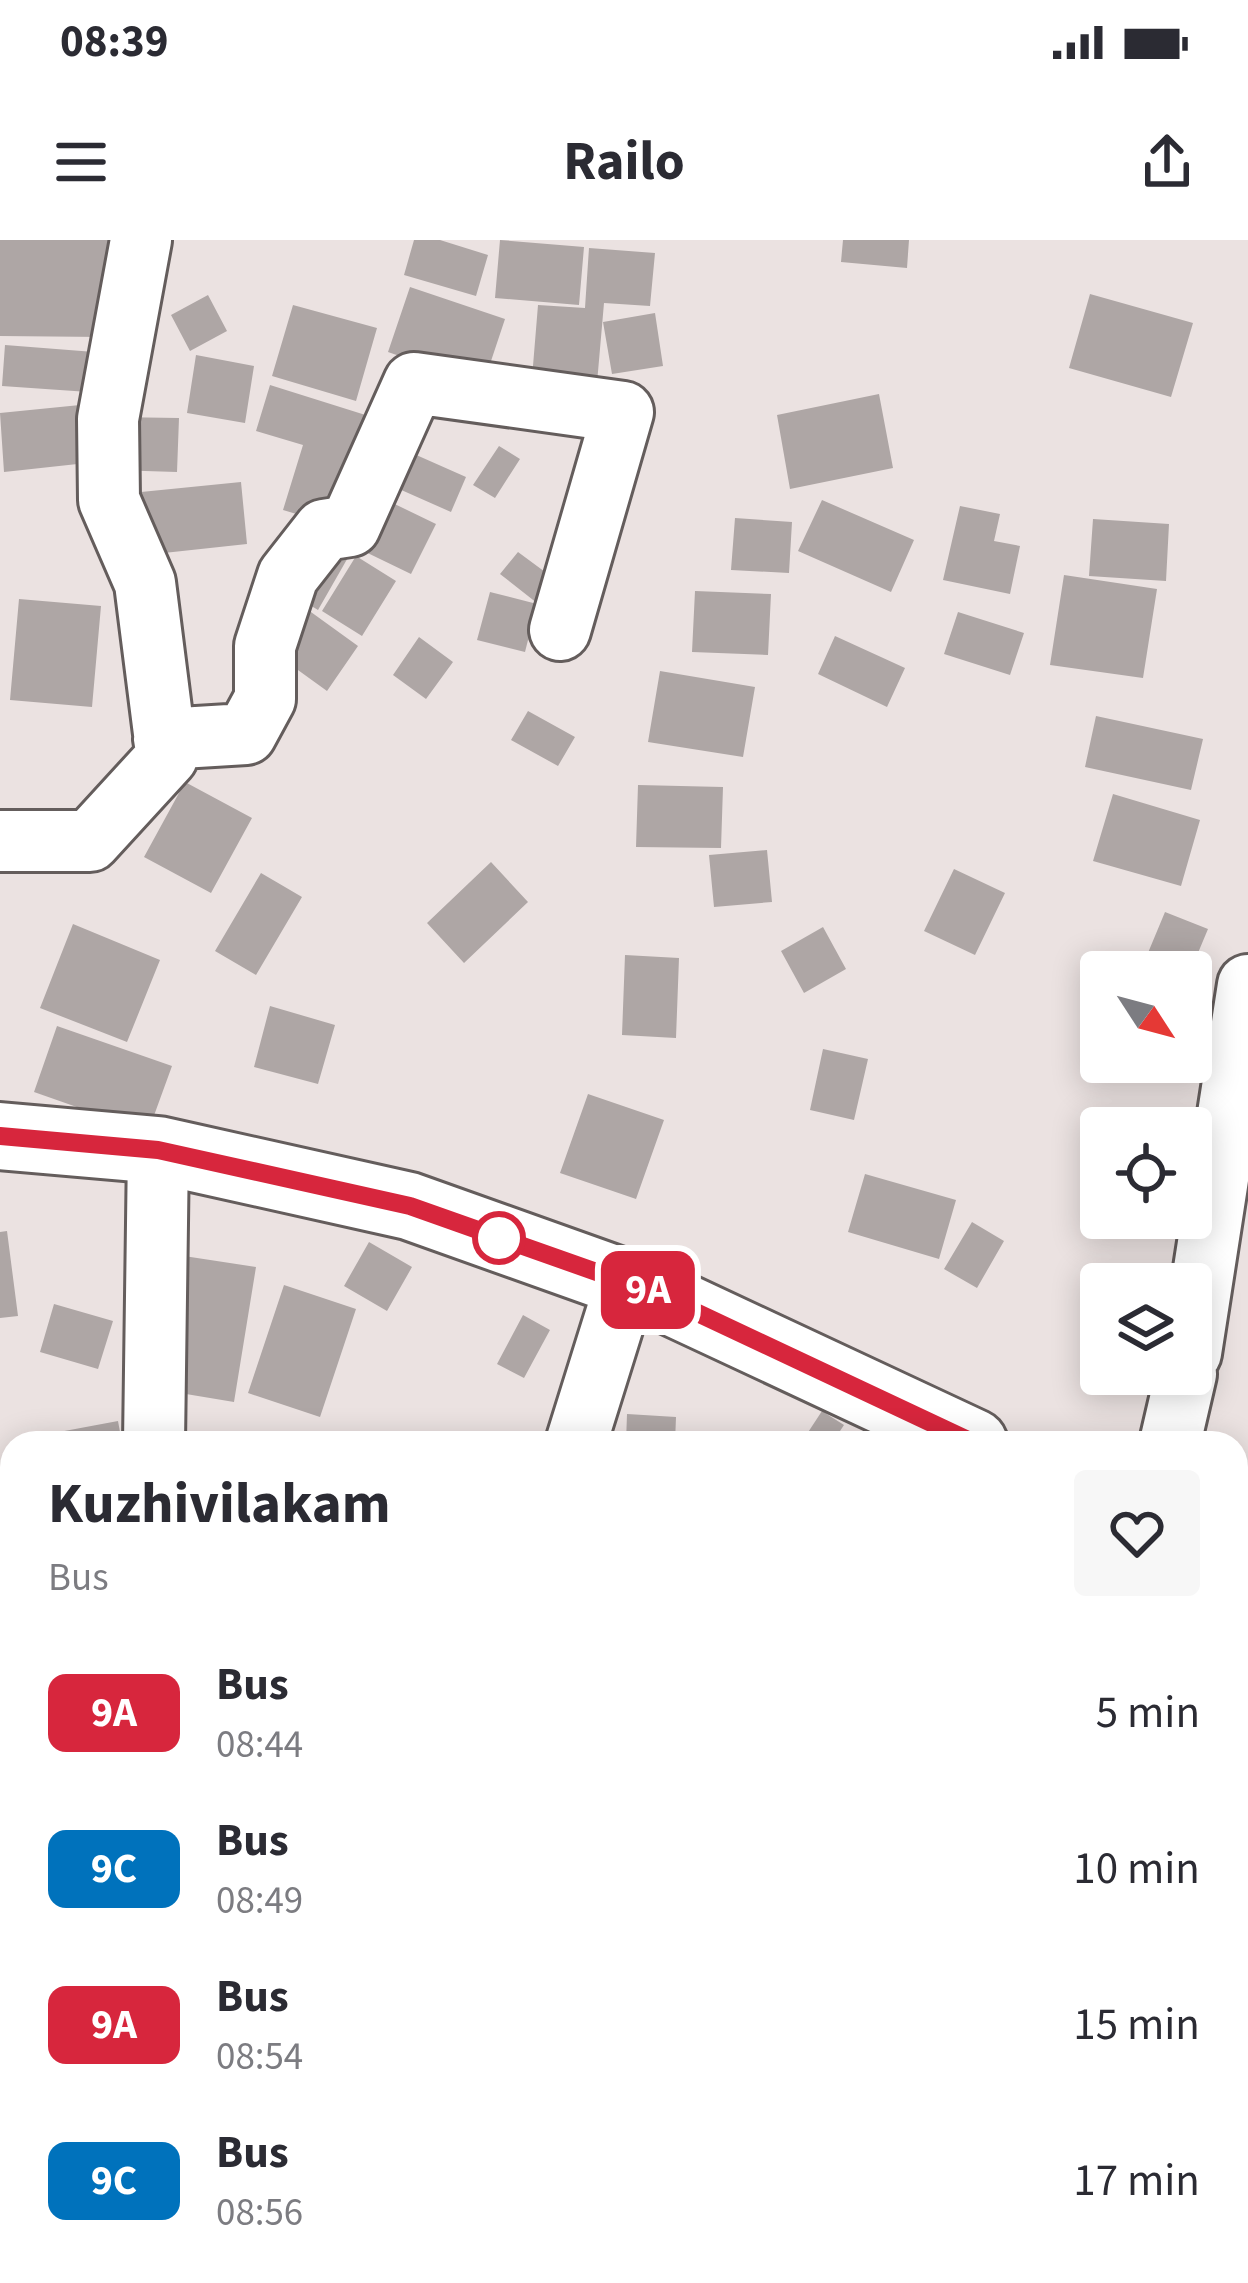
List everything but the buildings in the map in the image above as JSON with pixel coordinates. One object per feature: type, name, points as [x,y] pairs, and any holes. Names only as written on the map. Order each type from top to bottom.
[{"type":"main road","points":[[0,1136],[158,1150],[410,1206],[626,1282],[948,1431]]},
{"type":"street","points":[[0,841],[90,842],[167,758],[145,583],[109,500],[108,419],[141,240]]},
{"type":"street","points":[[164,739],[246,734],[265,699],[265,646],[288,576],[324,530],[350,526],[414,382],[623,412],[560,630]]},
{"type":"street","points":[[1212,1291],[1248,986]]},
{"type":"street","points":[[154,1431],[158,1150]]},
{"type":"street","points":[[580,1431],[626,1282]]},
{"type":"street","points":[[1174,1431],[1187,1395]]},
{"type":"bus line","name":"9A","points":[[0,1136],[158,1150],[410,1206],[653,1292],[948,1431]]}]
